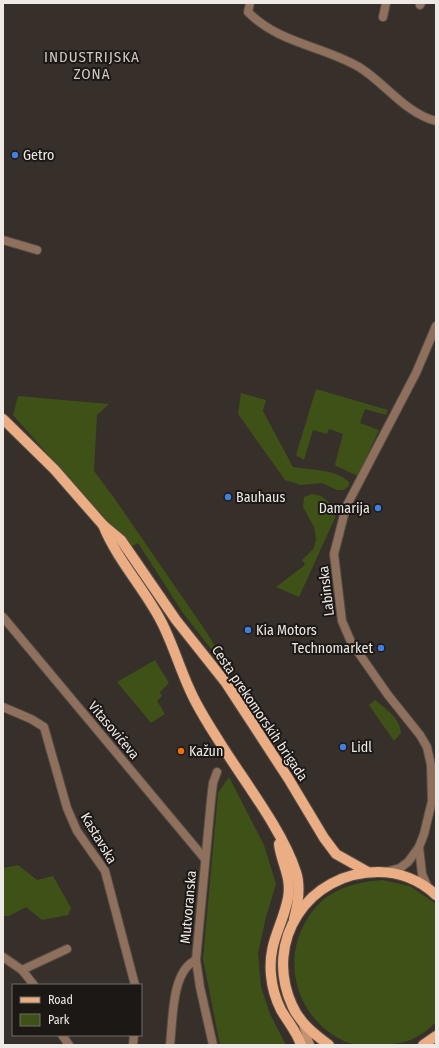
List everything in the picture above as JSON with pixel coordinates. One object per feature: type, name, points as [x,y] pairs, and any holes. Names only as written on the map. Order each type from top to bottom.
[{"type":"main road","name":"Cesta prekomorskih brigada","points":[[3,419],[54,469],[103,525],[121,540],[176,620],[226,684],[288,778],[324,838],[336,854],[368,872]]},
{"type":"main road","name":"Cesta prekomorskih brigada","points":[[103,525],[114,548],[161,622],[190,691],[210,728],[279,836],[291,858],[297,874],[298,903],[294,919]]},
{"type":"main road","points":[[279,836],[279,848],[288,880],[288,897],[273,940],[271,976],[274,993],[281,1010],[301,1045]]},
{"type":"main road","points":[[329,1045],[314,1035],[302,1022],[292,1006],[286,989],[283,972],[283,954],[287,936],[294,919],[305,905],[328,885],[350,875],[368,872],[384,872],[400,875],[432,891]]},
{"type":"main road","points":[[302,1022],[310,1045]]},
{"type":"main road","points":[[423,1045],[436,1036]]},
{"type":"street","points":[[250,3],[248,12],[254,19],[283,37],[325,51],[360,67],[401,101],[429,119],[436,121]]},
{"type":"street","points":[[383,18],[386,3]]},
{"type":"street","points":[[3,240],[37,250]]},
{"type":"street","name":"Labinska","points":[[384,872],[400,868],[408,862],[419,847],[424,834],[432,801],[432,772],[427,747],[420,735],[388,695],[351,642],[342,621],[334,554],[346,507],[416,373],[436,326]]},
{"type":"street","name":"Vitasovićeva","points":[[3,617],[205,859]]},
{"type":"street","name":"Kastavska","points":[[3,708],[31,719],[44,727],[67,808],[74,826],[85,844],[98,858],[106,871],[135,984]]},
{"type":"street","name":"Mutvoranska","points":[[213,1045],[200,987],[196,960],[212,784],[217,772]]},
{"type":"street","name":"Labinska","points":[[419,847],[422,874],[432,891]]},
{"type":"street","points":[[22,970],[67,949]]},
{"type":"street","points":[[3,957],[22,970],[33,984]]},
{"type":"street","points":[[170,1045],[176,989],[190,963],[196,960]]},
{"type":"green space","points":[[316,389],[388,410],[386,415],[365,409],[360,423],[379,430],[358,476],[336,466],[335,464],[343,434],[329,429],[327,434],[313,430],[304,460],[296,455]]},
{"type":"green space","points":[[241,393],[266,400],[263,411],[293,467],[330,472],[349,482],[349,486],[344,490],[337,490],[322,483],[301,485],[285,480],[238,414]]},
{"type":"green space","points":[[18,396],[109,404],[97,415],[94,471],[115,499],[207,633],[231,672],[229,672],[183,613],[138,543],[133,546],[112,527],[13,415]]},
{"type":"green space","points":[[312,494],[321,496],[335,507],[335,518],[299,597],[276,587],[305,565],[302,560],[314,548],[316,539],[314,527],[303,507],[304,497]]},
{"type":"green space","points":[[155,660],[169,683],[160,692],[162,696],[157,701],[165,714],[151,723],[117,682]]},
{"type":"green space","points":[[375,700],[392,714],[398,723],[401,733],[394,741],[369,705]]},
{"type":"green space","points":[[229,777],[264,845],[276,884],[266,917],[258,953],[261,987],[270,1014],[286,1045],[220,1045],[203,959],[218,793]]},
{"type":"green space","points":[[18,865],[37,880],[53,876],[71,908],[68,915],[42,920],[26,907],[9,916],[3,916],[3,868]]},
{"type":"green space","points":[[382,880],[410,886],[436,904],[436,1022],[424,1033],[403,1042],[387,1045],[354,1044],[346,1042],[330,1033],[316,1020],[306,1006],[299,990],[295,973],[295,956],[298,938],[311,913],[329,895],[351,885]]},
{"type":"place","name":"Getro","points":[[15,155]]},
{"type":"place","name":"Bauhaus","points":[[228,497]]},
{"type":"place","name":"Damarija","points":[[378,508]]},
{"type":"place","name":"Kia Motors","points":[[248,630]]},
{"type":"place","name":"Technomarket","points":[[381,648]]},
{"type":"place","name":"Lidl","points":[[343,747]]},
{"type":"place","name":"Kažun","points":[[181,751]]},
{"type":"district","name":"INDUSTRIJSKA ZONA","points":[[92,66]]}]
